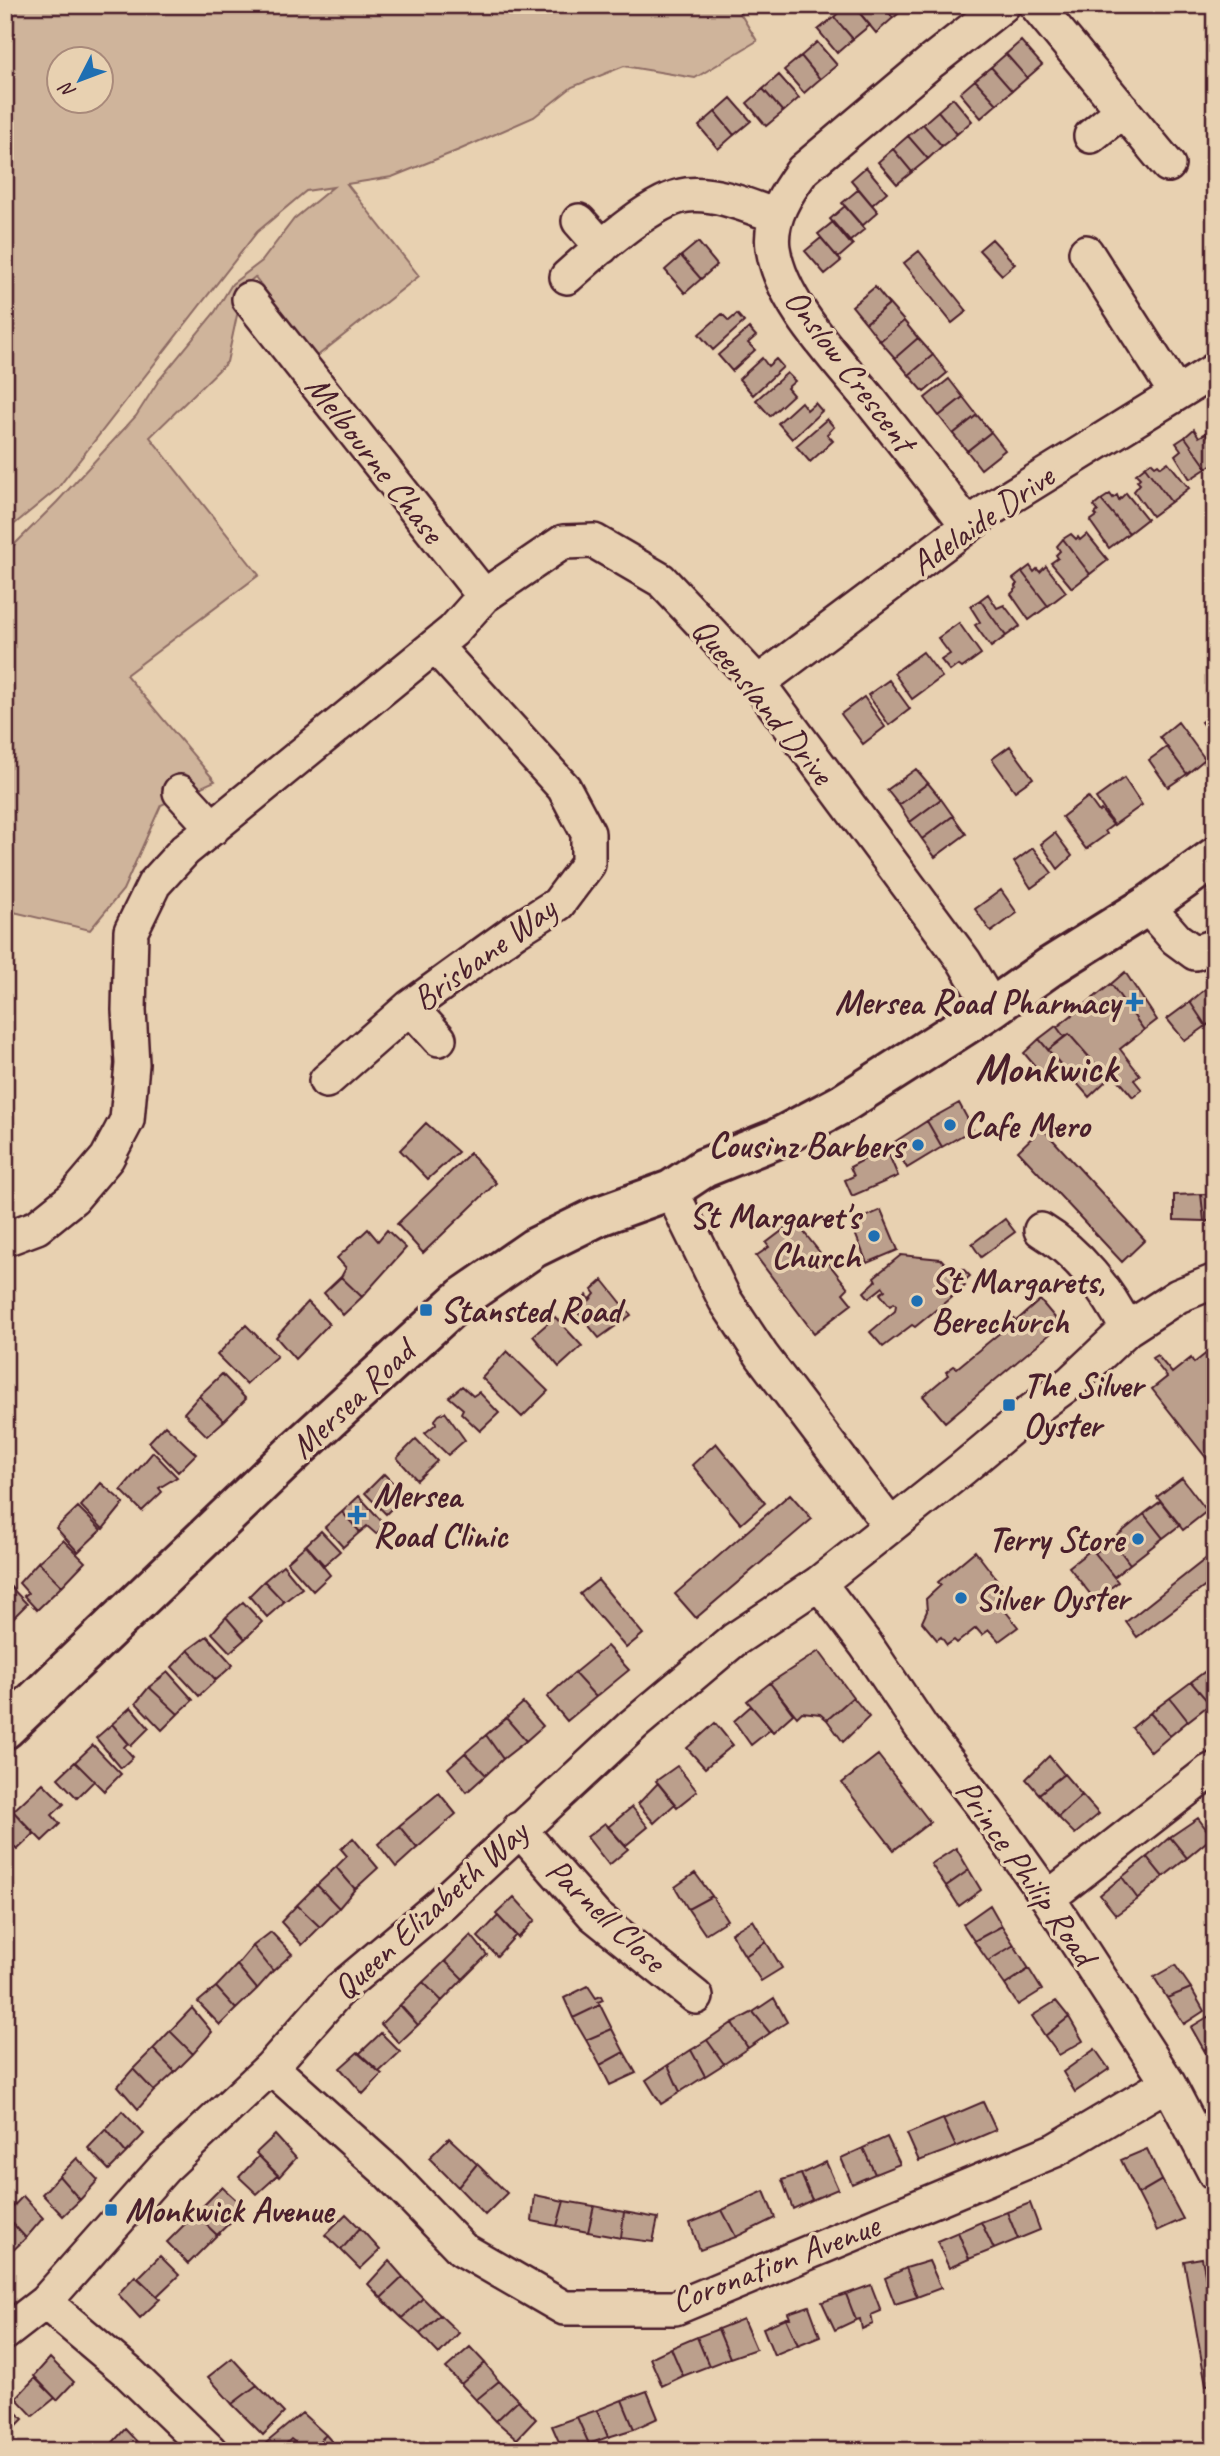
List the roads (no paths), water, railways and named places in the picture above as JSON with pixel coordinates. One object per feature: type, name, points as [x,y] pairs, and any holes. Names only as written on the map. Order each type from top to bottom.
[{"type":"main road","name":"Mersea Road","points":[[5,1729],[298,1448],[463,1297],[534,1248],[598,1216],[671,1190],[704,1168],[776,1139],[842,1104],[1147,906],[1215,858]]},
{"type":"street","name":"Onslow Crescent","points":[[968,526],[814,333],[784,283],[773,247],[776,216],[788,191],[803,170],[1003,5]]},
{"type":"street","points":[[1036,5],[1168,165]]},
{"type":"street","points":[[1091,136],[1123,110]]},
{"type":"street","points":[[567,277],[647,211],[685,195],[723,198],[776,216]]},
{"type":"street","points":[[579,221],[601,247]]},
{"type":"street","points":[[1083,266],[1176,393]]},
{"type":"street","name":"Melbourne Chase","points":[[254,320],[484,596]]},
{"type":"street","name":"Adelaide Drive","points":[[758,683],[989,510],[1215,370]]},
{"type":"street","name":"Queensland Drive","points":[[5,1239],[37,1227],[73,1198],[107,1158],[127,1120],[132,1064],[129,1010],[131,931],[154,884],[185,850],[453,631],[484,596],[563,542],[594,541],[661,580],[758,683],[964,961],[992,1008]]},
{"type":"street","name":"Brisbane Way","points":[[326,1081],[410,1007],[516,930],[558,904],[588,864],[588,833],[564,788],[435,646]]},
{"type":"street","points":[[180,792],[213,828]]},
{"type":"street","points":[[1147,906],[1176,939],[1195,953],[1215,946]]},
{"type":"street","points":[[410,1007],[439,1039]]},
{"type":"street","points":[[671,1190],[725,1300],[762,1356],[881,1512]]},
{"type":"street","points":[[1041,1230],[1067,1248],[1090,1273],[1113,1300],[1127,1329]]},
{"type":"street","name":"Queen Elizabeth Way","points":[[5,2333],[45,2302],[164,2168],[271,2067],[340,1989],[440,1904],[633,1725],[734,1640],[819,1583],[881,1512],[1071,1382],[1127,1329],[1178,1296],[1215,1281]]},
{"type":"street","name":"Prince Philip Road","points":[[819,1583],[866,1645],[921,1727],[987,1812],[1048,1898],[1168,2083],[1215,2173]]},
{"type":"street","points":[[1048,1898],[1215,1769]]},
{"type":"street","name":"Parnell Close","points":[[519,1829],[594,1914],[696,1997]]},
{"type":"street","name":"Coronation Avenue","points":[[271,2067],[389,2173],[462,2249],[564,2308],[674,2308],[1055,2150],[1168,2083]]},
{"type":"street","points":[[45,2302],[129,2373],[209,2451]]},
{"type":"place","name":"Mersea Road Pharmacy","points":[[1134,1002]]},
{"type":"place","name":"Cafe Mero","points":[[950,1125]]},
{"type":"place","name":"Cousinz Barbers","points":[[918,1145]]},
{"type":"place","name":"St Margaret's Church","points":[[874,1236]]},
{"type":"place","name":"St Margarets, Berechurch","points":[[917,1301]]},
{"type":"place","name":"Stansted Road","points":[[426,1310]]},
{"type":"place","name":"The Silver Oyster","points":[[1009,1405]]},
{"type":"place","name":"Mersea Road Clinic","points":[[357,1515]]},
{"type":"place","name":"Terry Store","points":[[1138,1539]]},
{"type":"place","name":"Silver Oyster","points":[[961,1598]]},
{"type":"place","name":"Monkwick Avenue","points":[[111,2210]]},
{"type":"district","name":"Monkwick","points":[[1046,1068]]}]
